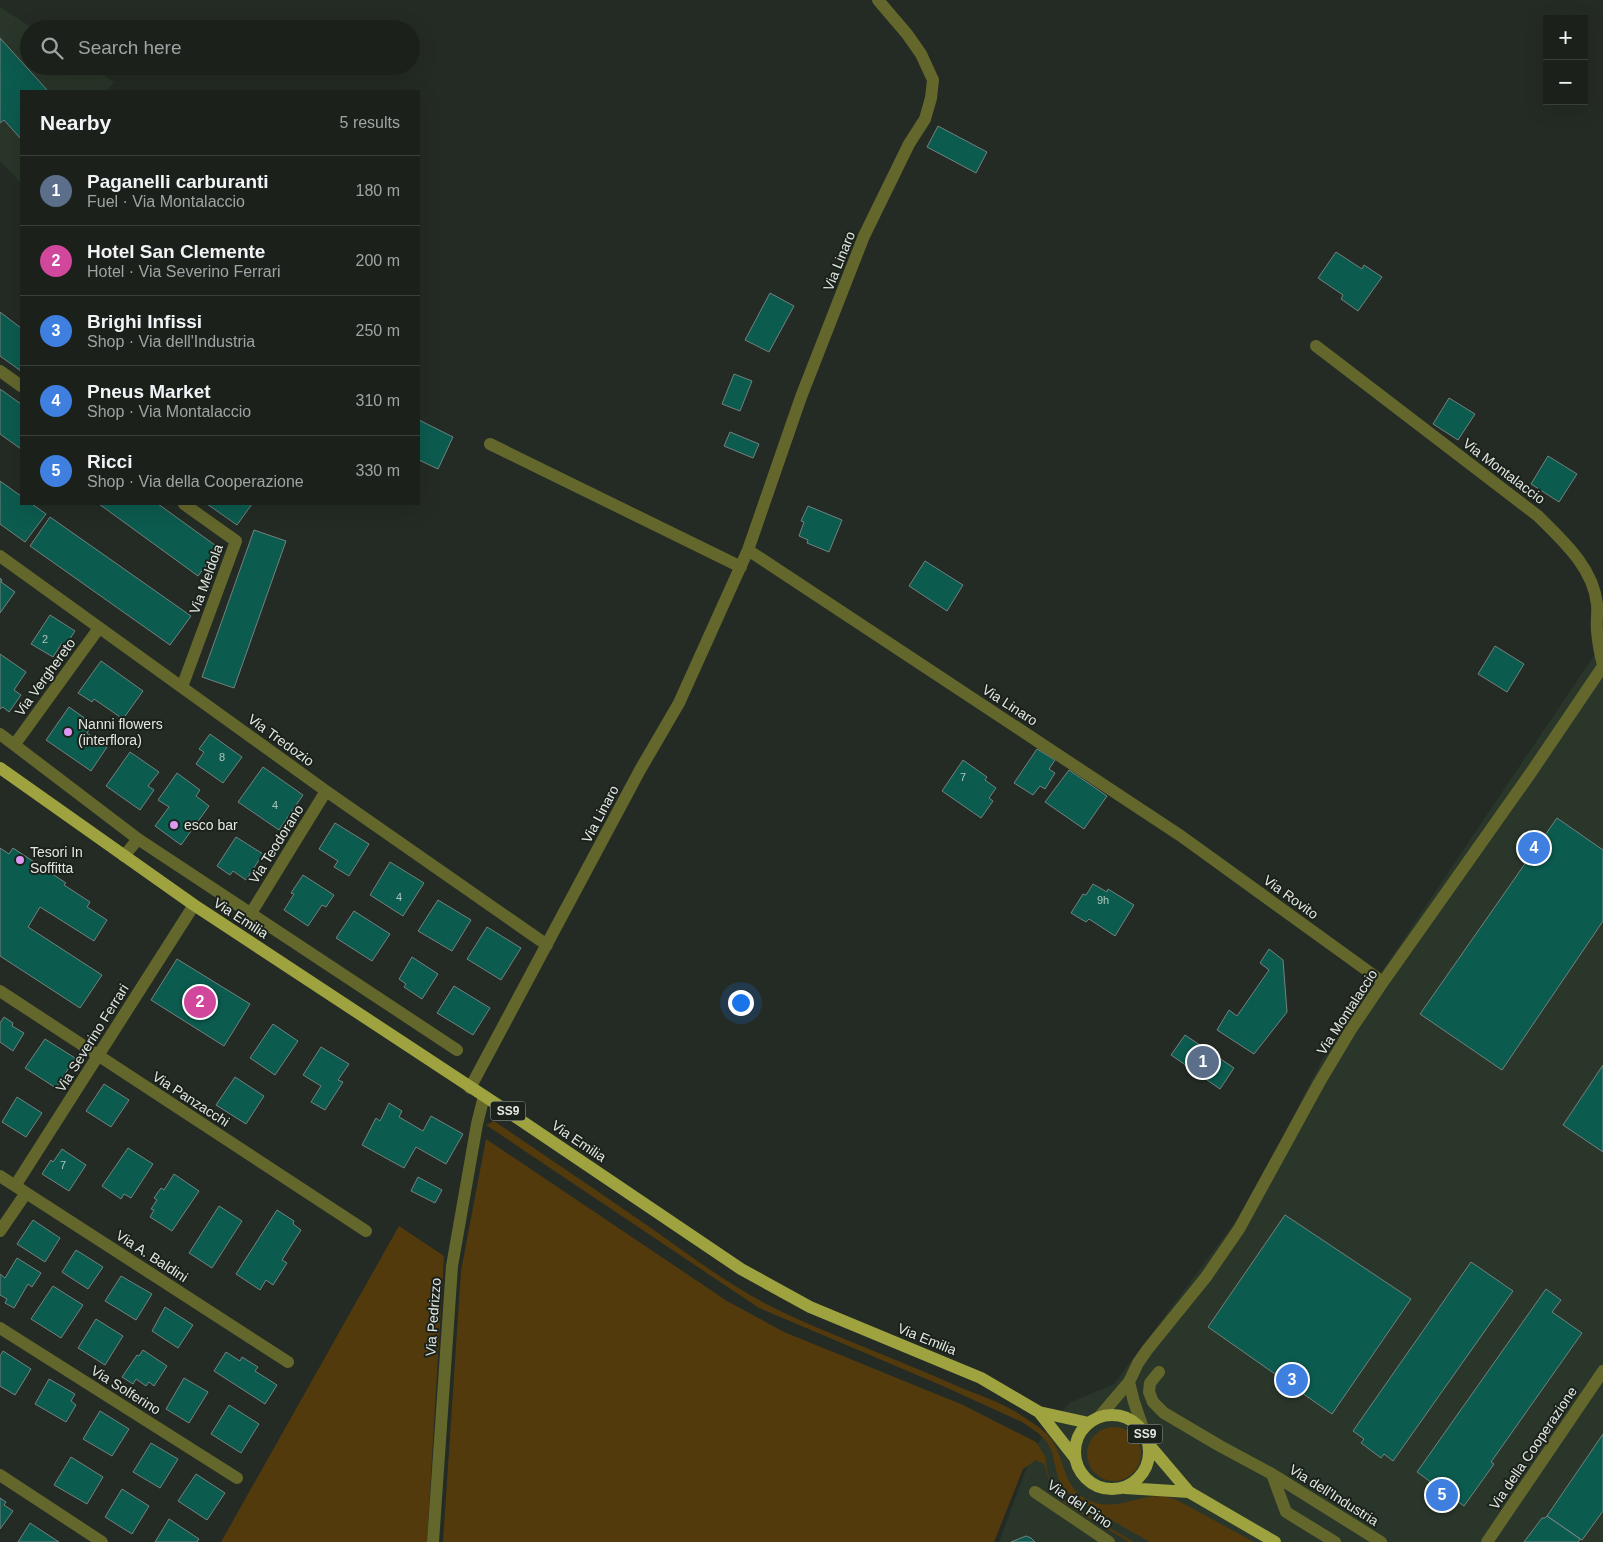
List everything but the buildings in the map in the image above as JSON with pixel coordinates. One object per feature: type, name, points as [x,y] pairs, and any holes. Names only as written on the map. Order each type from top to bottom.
[{"type":"main road","name":"Via Emilia","points":[[0,768],[194,905],[484,1096],[741,1269],[810,1307],[981,1378],[1039,1412],[1088,1422],[1100,1416],[1113,1414],[1126,1417],[1137,1424],[1145,1434],[1150,1446],[1189,1492],[1275,1542]]},
{"type":"main road","name":"Via Emilia","points":[[1039,1412],[1075,1458],[1079,1470],[1098,1487],[1112,1490],[1124,1488],[1189,1492]]},
{"type":"main road","points":[[1075,1458],[1075,1445],[1080,1432],[1088,1422]]},
{"type":"main road","name":"SS9","points":[[1124,1488],[1136,1481],[1144,1472],[1149,1460],[1150,1446]]},
{"type":"street","name":"Via Linaro","points":[[470,1088],[640,770],[679,703],[748,550],[801,397],[872,220],[910,144],[925,119],[931,98],[933,80],[921,54],[907,34],[878,0]]},
{"type":"street","name":"Via Montalaccio","points":[[1100,1416],[1130,1382],[1138,1363],[1147,1350],[1206,1277],[1239,1229],[1319,1083],[1350,1031],[1530,774],[1603,665],[1597,631],[1597,603],[1590,580],[1566,543],[1538,516],[1316,346]]},
{"type":"street","points":[[0,371],[20,385]]},
{"type":"street","points":[[490,444],[741,567]]},
{"type":"street","name":"Via Meldola","points":[[182,687],[236,541],[185,505]]},
{"type":"street","name":"Via Linaro","points":[[748,550],[1181,836]]},
{"type":"street","name":"Via Tredozio","points":[[0,556],[326,791],[547,945]]},
{"type":"street","name":"Via Verghereto","points":[[15,744],[99,628]]},
{"type":"street","name":"Via Emilia","points":[[0,734],[138,839],[457,1050]]},
{"type":"street","name":"Via Teodorano","points":[[251,913],[326,791]]},
{"type":"street","name":"Via Rovito","points":[[1181,836],[1383,982]]},
{"type":"street","points":[[124,856],[138,839]]},
{"type":"street","name":"Via Severino Ferrari","points":[[0,1231],[21,1190],[98,1056],[194,905]]},
{"type":"street","name":"Via Panzacchi","points":[[0,991],[366,1231]]},
{"type":"street","name":"Via Pedrizzo","points":[[433,1542],[452,1266],[477,1124],[484,1096]]},
{"type":"street","name":"Via A. Baldini","points":[[0,1176],[288,1362]]},
{"type":"street","name":"Via Solferino","points":[[0,1328],[236,1478]]},
{"type":"street","name":"Via della Cooperazione","points":[[1487,1542],[1603,1371]]},
{"type":"street","name":"Via dell'Industria","points":[[1159,1372],[1150,1383],[1149,1392],[1153,1402],[1164,1414],[1272,1474],[1366,1538],[1381,1542]]},
{"type":"street","points":[[1130,1382],[1134,1402],[1145,1434]]},
{"type":"street","name":"Via dell'Industria","points":[[1272,1474],[1286,1512],[1335,1542]]},
{"type":"street","points":[[0,1475],[102,1542]]},
{"type":"street","name":"Via del Pino","points":[[1035,1492],[1109,1542]]},
{"type":"shaded area","points":[[0,7],[20,20],[20,75],[104,75],[114,82],[107,90],[20,90],[20,182],[0,161]]},
{"type":"shaded area","points":[[1603,642],[1603,1542],[999,1542],[1034,1448],[1069,1403],[1114,1384],[1247,1206],[1321,1062]]},
{"type":"shaded area","points":[[494,1121],[709,1269],[770,1306],[1016,1412],[1048,1435],[1056,1448],[1071,1485],[1085,1499],[1096,1503],[1112,1504],[1162,1496],[1175,1499],[1254,1542],[1150,1542],[1092,1509],[1066,1491],[1058,1478],[1052,1452],[1047,1442],[1022,1422],[943,1386],[759,1308],[486,1125]]},
{"type":"shaded area","points":[[486,1139],[727,1301],[784,1332],[963,1405],[1036,1442],[1045,1456],[1051,1482],[1066,1503],[1134,1542],[1129,1542],[1064,1503],[1050,1482],[1044,1464],[1036,1460],[1023,1469],[994,1542],[443,1542],[461,1271]]},
{"type":"shaded area","points":[[399,1226],[444,1256],[427,1542],[221,1542]]},
{"type":"shaded area","points":[[1114,1427],[1124,1429],[1133,1435],[1139,1444],[1141,1454],[1139,1464],[1133,1473],[1124,1479],[1114,1481],[1104,1479],[1095,1473],[1089,1464],[1087,1454],[1089,1444],[1095,1435],[1104,1429]]},
{"type":"place","name":"Nanni flowers (interflora)","points":[[68,732]]},
{"type":"place","name":"esco bar","points":[[174,825]]},
{"type":"place","name":"Pneus Market","points":[[1534,848]]},
{"type":"place","name":"Tesori In Soffitta","points":[[20,860]]},
{"type":"place","name":"Hotel San Clemente","points":[[200,1002]]},
{"type":"place","name":"Paganelli carburanti","points":[[1203,1062]]},
{"type":"place","name":"Brighi Infissi","points":[[1292,1380]]},
{"type":"place","name":"Ricci","points":[[1442,1495]]}]
